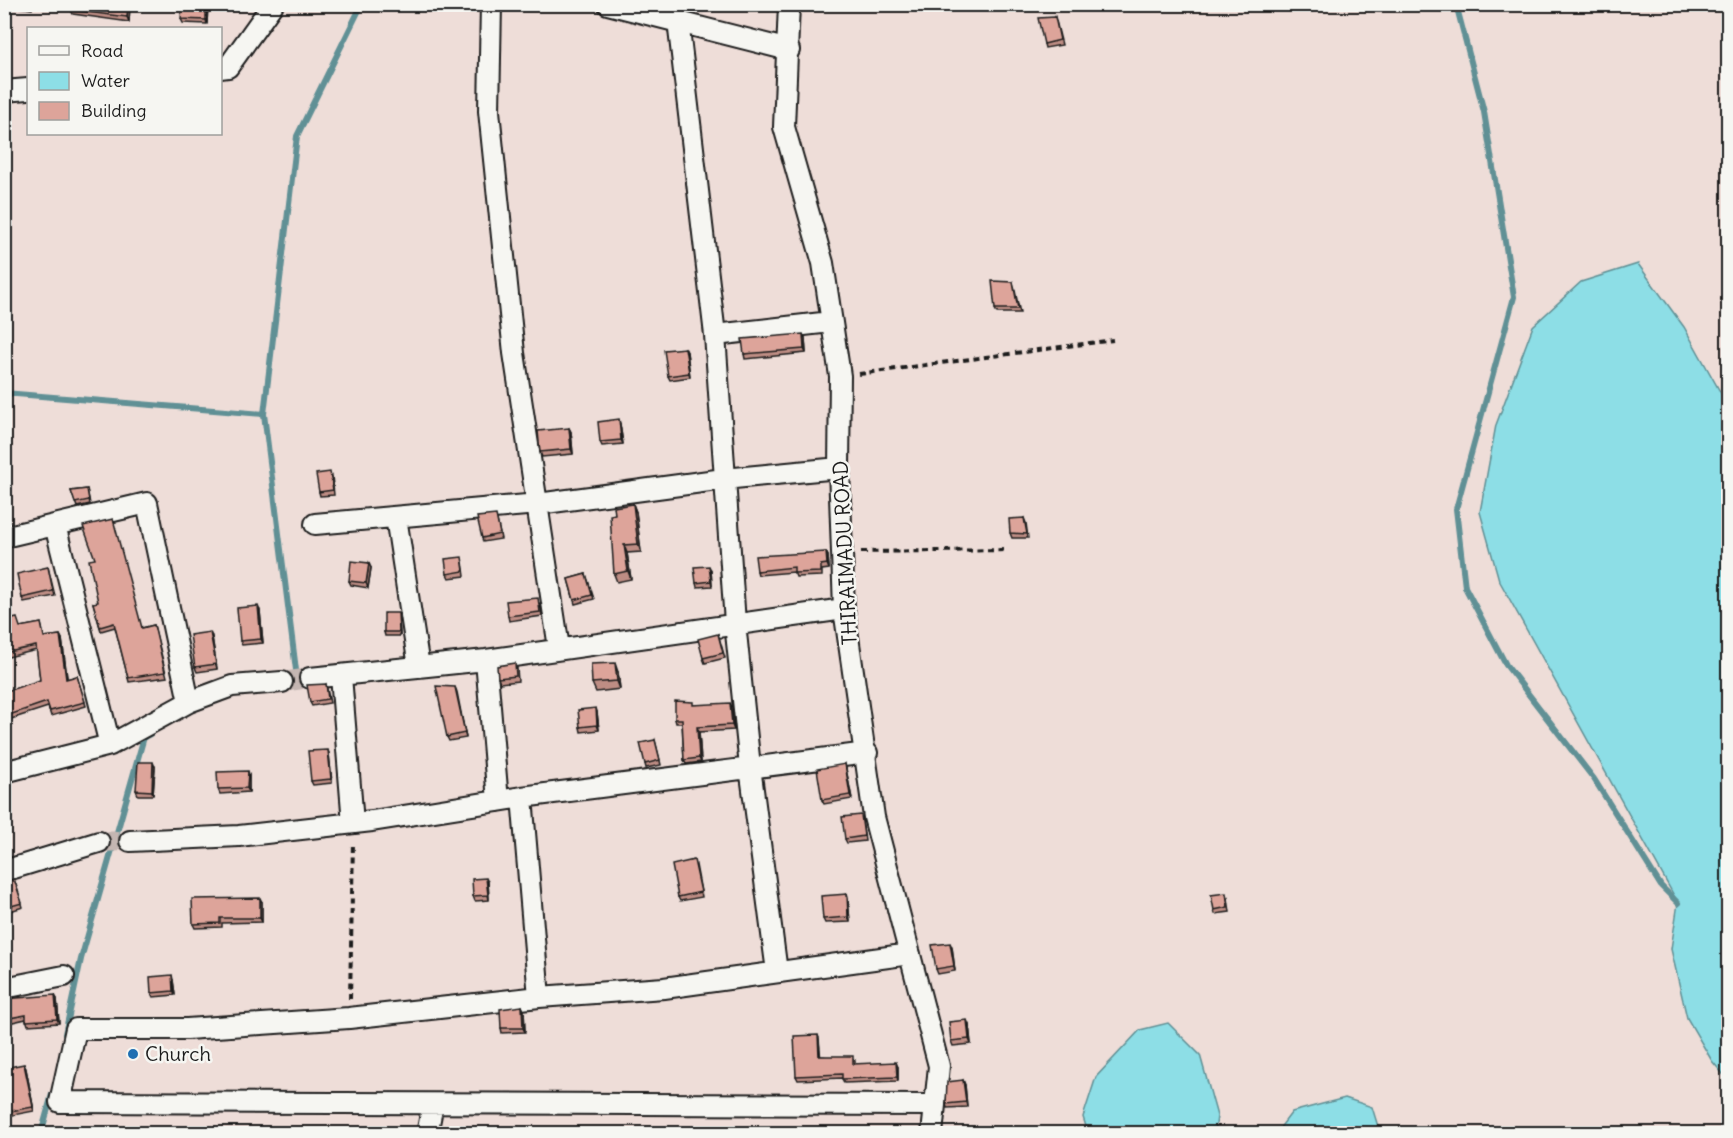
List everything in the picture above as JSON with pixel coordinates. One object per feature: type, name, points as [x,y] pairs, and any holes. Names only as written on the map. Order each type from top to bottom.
[{"type":"street","points":[[222,68],[228,67],[273,4]]},
{"type":"street","points":[[491,4],[489,111],[514,352],[559,648]]},
{"type":"street","points":[[608,4],[677,13],[789,50]]},
{"type":"street","name":"THIRAIMADU ROAD","points":[[789,4],[789,50],[784,127],[823,263],[840,376],[839,468],[844,552],[844,609],[867,753],[874,817],[939,1066],[932,1134]]},
{"type":"street","points":[[677,13],[715,335],[735,624],[750,767],[777,972]]},
{"type":"street","points":[[4,91],[27,89]]},
{"type":"street","points":[[715,335],[831,322]]},
{"type":"street","points":[[315,524],[538,504],[724,479],[839,468]]},
{"type":"street","points":[[4,537],[147,503],[189,702]]},
{"type":"street","points":[[396,517],[420,667]]},
{"type":"street","points":[[55,525],[110,745]]},
{"type":"street","points":[[310,678],[486,660],[844,609]]},
{"type":"street","points":[[486,660],[498,801]]},
{"type":"street","points":[[341,676],[353,824]]},
{"type":"street","points":[[5,770],[110,745],[189,702],[232,686],[282,682]]},
{"type":"street","points":[[130,841],[239,836],[353,824],[522,797],[867,753]]},
{"type":"street","points":[[522,797],[539,997]]},
{"type":"street","points":[[4,871],[99,842]]},
{"type":"street","points":[[910,954],[664,988],[539,997],[349,1018],[187,1029],[76,1029],[60,1102],[935,1105]]},
{"type":"street","points":[[4,988],[64,976]]},
{"type":"street","points":[[427,1134],[433,1104]]},
{"type":"path","points":[[840,376],[1113,340]]},
{"type":"path","points":[[844,552],[1007,550]]},
{"type":"path","points":[[349,1018],[353,824]]},
{"type":"water","points":[[1638,264],[1684,327],[1728,406],[1728,1080],[1712,1061],[1687,1018],[1671,949],[1678,903],[1499,580],[1480,512],[1496,425],[1533,326],[1581,282]]},
{"type":"water","points":[[1168,1023],[1200,1055],[1217,1116],[1215,1133],[1088,1133],[1083,1117],[1096,1077],[1140,1030]]},
{"type":"water","points":[[1345,1098],[1372,1107],[1380,1133],[1276,1133],[1292,1112]]},
{"type":"building","points":[[72,4],[128,4],[127,17],[71,10]]},
{"type":"building","points":[[182,4],[206,4],[206,20],[181,19]]},
{"type":"building","points":[[1055,17],[1060,40],[1044,44],[1038,18]]},
{"type":"building","points":[[992,281],[1013,282],[1018,309],[995,309]]},
{"type":"building","points":[[803,334],[804,349],[744,354],[742,339]]},
{"type":"building","points":[[685,348],[689,373],[668,376],[664,350]]},
{"type":"building","points":[[619,419],[621,440],[600,442],[598,422]]},
{"type":"building","points":[[569,428],[571,449],[540,452],[538,431]]},
{"type":"building","points":[[330,472],[333,490],[319,492],[316,474]]},
{"type":"building","points":[[87,489],[89,500],[75,503],[71,491]]},
{"type":"building","points":[[633,504],[638,544],[624,545],[628,571],[614,574],[610,515],[615,514],[614,507]]},
{"type":"building","points":[[496,515],[500,534],[482,538],[477,517]]},
{"type":"building","points":[[1024,518],[1027,534],[1010,533],[1009,519]]},
{"type":"building","points":[[113,519],[142,628],[154,625],[165,672],[128,678],[114,623],[100,627],[93,603],[98,602],[89,560],[95,559],[83,526]]},
{"type":"building","points":[[826,552],[827,564],[821,565],[821,572],[794,573],[794,567],[757,571],[755,556]]},
{"type":"building","points":[[462,557],[464,571],[447,574],[445,559]]},
{"type":"building","points":[[351,561],[369,563],[366,583],[349,581]]},
{"type":"building","points":[[709,566],[711,581],[696,583],[694,567]]},
{"type":"building","points":[[48,567],[53,591],[22,598],[17,574]]},
{"type":"building","points":[[586,574],[592,595],[574,600],[568,579]]},
{"type":"building","points":[[538,598],[540,612],[508,616],[506,601]]},
{"type":"building","points":[[258,606],[261,639],[240,641],[237,608]]},
{"type":"building","points":[[384,613],[398,613],[399,632],[384,632]]},
{"type":"building","points":[[17,618],[20,627],[41,623],[44,637],[60,635],[66,679],[77,676],[85,702],[50,711],[47,702],[9,715],[4,702],[4,692],[40,680],[36,646],[4,653],[4,621]]},
{"type":"building","points":[[210,632],[216,664],[195,667],[190,635]]},
{"type":"building","points":[[718,634],[723,653],[703,658],[698,639]]},
{"type":"building","points":[[515,663],[516,676],[498,678],[497,666]]},
{"type":"building","points":[[615,663],[617,681],[592,683],[591,664]]},
{"type":"building","points":[[326,684],[328,699],[310,702],[307,685]]},
{"type":"building","points":[[436,686],[455,687],[465,733],[447,737]]},
{"type":"building","points":[[675,701],[693,702],[693,705],[730,703],[732,725],[697,727],[699,758],[684,760],[682,719],[675,719]]},
{"type":"building","points":[[596,708],[597,725],[580,727],[578,710]]},
{"type":"building","points":[[655,740],[660,760],[645,764],[640,743]]},
{"type":"building","points":[[328,750],[331,779],[311,781],[308,751]]},
{"type":"building","points":[[138,762],[153,762],[152,791],[136,790]]},
{"type":"building","points":[[845,764],[850,795],[822,800],[817,769]]},
{"type":"building","points":[[248,771],[247,788],[218,789],[217,772]]},
{"type":"building","points":[[861,815],[864,836],[845,839],[842,817]]},
{"type":"building","points":[[694,860],[701,892],[678,897],[672,865]]},
{"type":"building","points":[[486,878],[488,895],[473,896],[472,879]]},
{"type":"building","points":[[14,879],[22,903],[4,908],[4,882]]},
{"type":"building","points":[[1226,893],[1228,907],[1214,910],[1211,895]]},
{"type":"building","points":[[847,894],[848,917],[823,919],[821,896]]},
{"type":"building","points":[[260,898],[260,918],[220,918],[220,923],[193,924],[192,899]]},
{"type":"building","points":[[950,943],[954,966],[936,969],[932,945]]},
{"type":"building","points":[[172,975],[173,991],[151,993],[150,977]]},
{"type":"building","points":[[55,995],[57,1019],[26,1021],[26,1015],[4,1019],[4,999]]},
{"type":"building","points":[[522,1006],[523,1028],[501,1028],[500,1009]]},
{"type":"building","points":[[967,1020],[969,1039],[951,1041],[949,1022]]},
{"type":"building","points":[[818,1035],[819,1056],[853,1056],[853,1064],[896,1062],[897,1077],[842,1079],[842,1074],[796,1076],[794,1036]]},
{"type":"building","points":[[24,1064],[33,1107],[6,1112],[4,1068]]},
{"type":"building","points":[[963,1080],[966,1102],[946,1104],[947,1082]]},
{"type":"waterway","points":[[4,393],[264,414],[297,136],[362,4]]},
{"type":"waterway","points":[[1456,4],[1484,112],[1514,297],[1456,509],[1465,587],[1506,665],[1594,779],[1661,886],[1678,903]]},
{"type":"waterway","points":[[264,414],[298,686],[284,688]]},
{"type":"waterway","points":[[65,1034],[81,959],[144,737],[150,734]]},
{"type":"waterway","points":[[41,1134],[52,1094]]},
{"type":"tunnel","points":[[282,682],[310,678]]},
{"type":"tunnel","points":[[99,842],[130,841]]},
{"type":"place","name":"Church","points":[[133,1054]]}]
